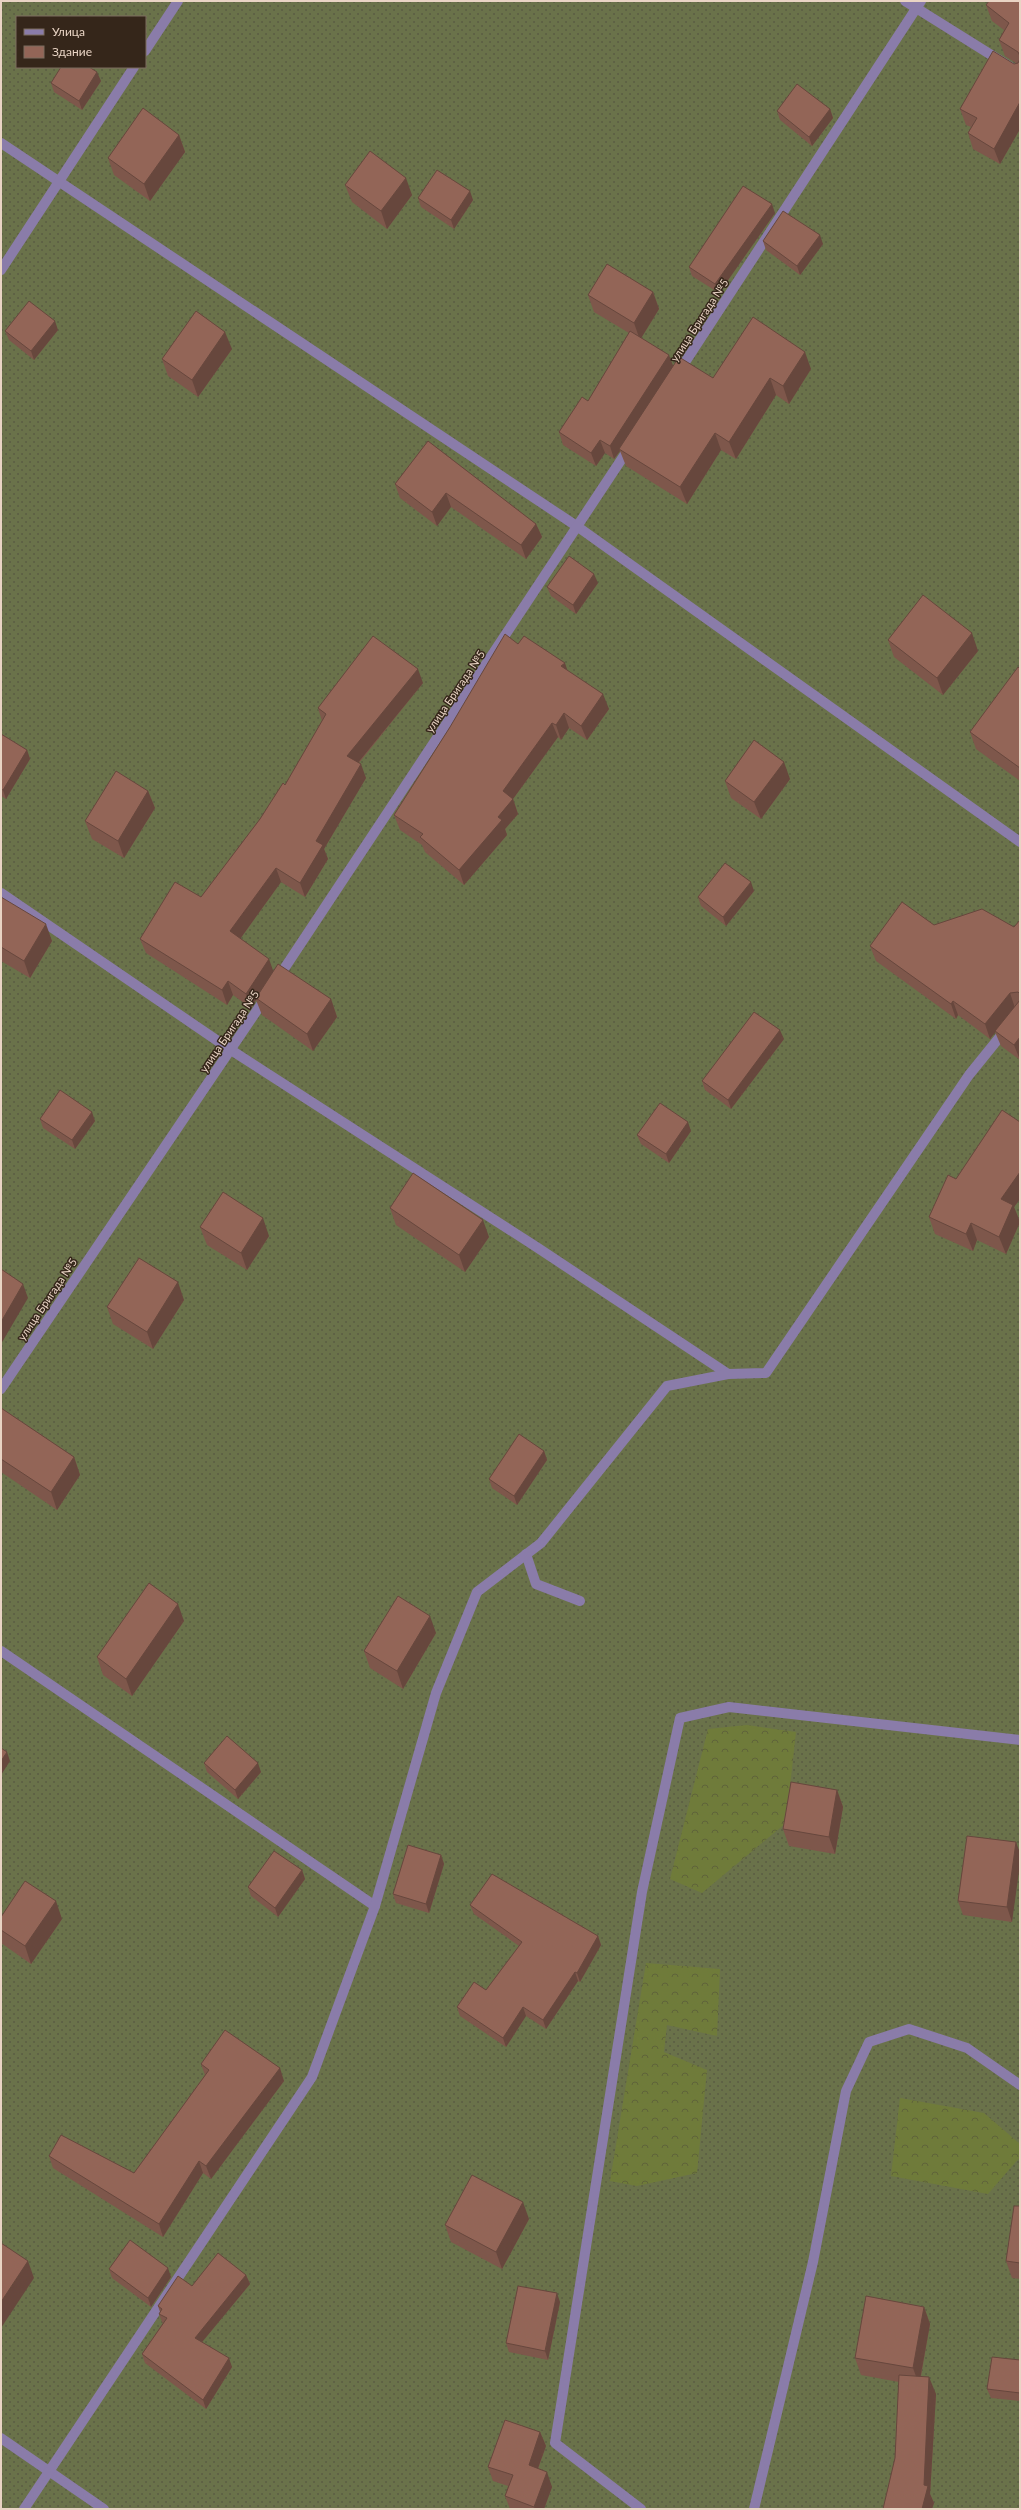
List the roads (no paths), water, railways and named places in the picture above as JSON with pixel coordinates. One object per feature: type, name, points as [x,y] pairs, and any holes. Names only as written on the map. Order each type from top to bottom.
[{"type":"lane","points":[[146,49],[178,1]]},
{"type":"lane","points":[[905,1],[919,4],[1020,73]]},
{"type":"lane","name":"улица Бригада №5","points":[[673,381],[919,4]]},
{"type":"lane","points":[[1,270],[133,68]]},
{"type":"lane","points":[[1,143],[578,527],[1020,842]]},
{"type":"lane","name":"улица Бригада №5","points":[[1,1389],[231,1050],[634,441]]},
{"type":"lane","points":[[1,893],[231,1050],[538,1248],[728,1374]]},
{"type":"lane","points":[[24,2509],[312,2077],[375,1906],[436,1693],[477,1592],[541,1543],[667,1386],[728,1374],[766,1373],[969,1075],[1020,1012]]},
{"type":"lane","points":[[526,1554],[536,1584],[580,1601]]},
{"type":"lane","points":[[1,1651],[375,1906]]},
{"type":"lane","points":[[641,2509],[555,2443],[642,1892],[680,1718],[729,1707],[1020,1740]]},
{"type":"lane","points":[[754,2509],[813,2262],[846,2091],[869,2042],[909,2029],[967,2048],[1020,2085]]},
{"type":"lane","points":[[1,2438],[104,2509]]}]
